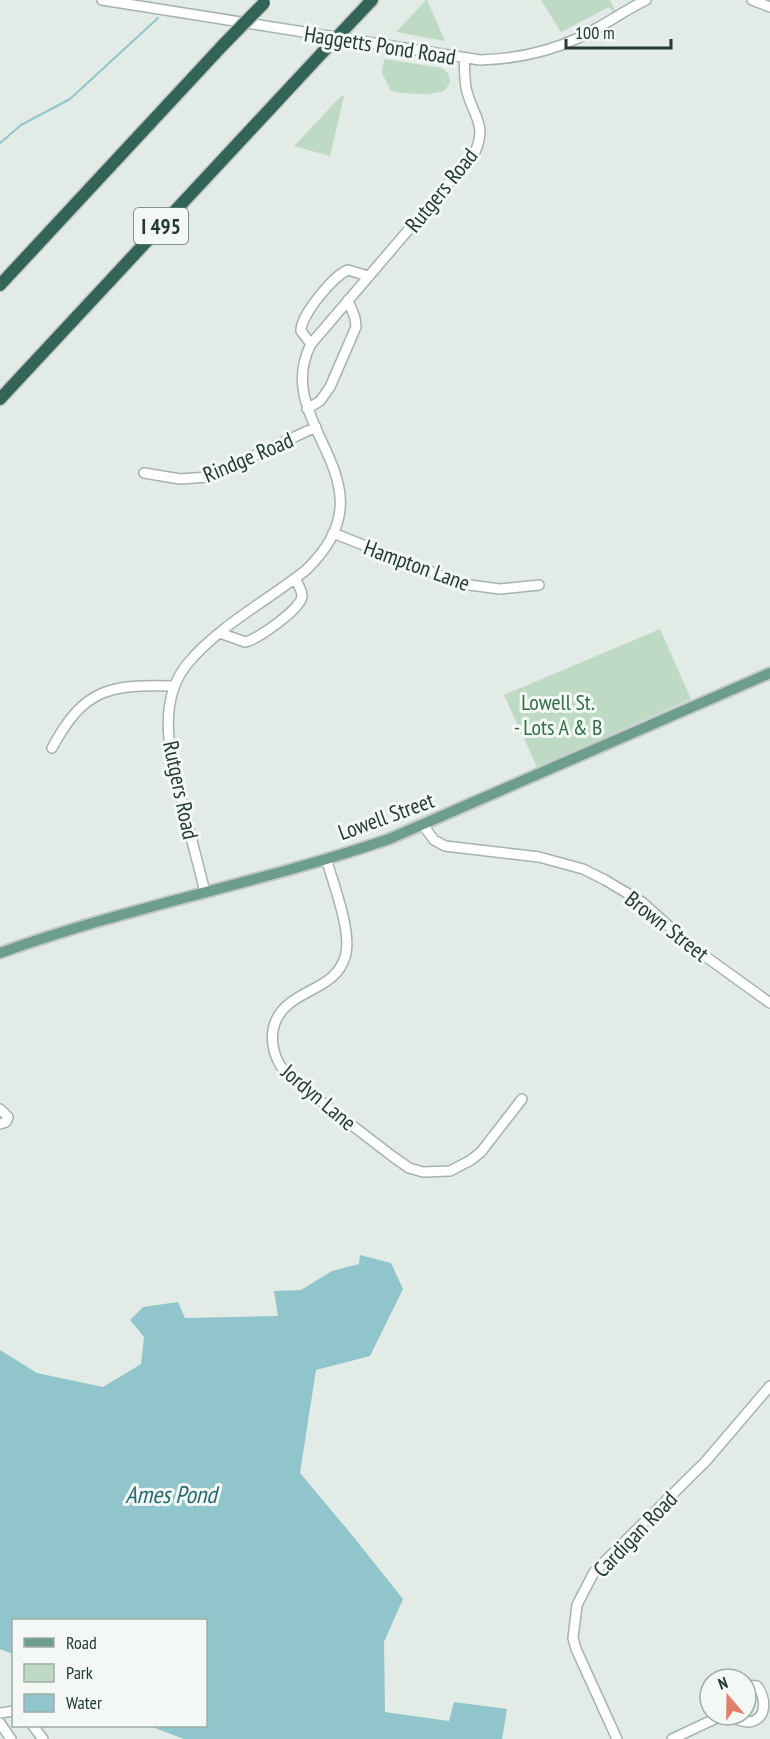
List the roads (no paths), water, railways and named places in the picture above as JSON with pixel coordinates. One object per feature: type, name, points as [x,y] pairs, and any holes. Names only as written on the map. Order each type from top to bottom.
[{"type":"highway","name":"I 495","points":[[0,399],[372,0]]},
{"type":"highway","points":[[0,285],[265,1]]},
{"type":"main road","name":"Lowell Street","points":[[0,953],[59,933],[369,845],[423,825],[770,673]]},
{"type":"street","name":"Haggetts Pond Road","points":[[102,0],[480,60],[512,58],[576,39],[646,0]]},
{"type":"street","points":[[752,0],[770,8]]},
{"type":"street","name":"Rutgers Road","points":[[205,892],[169,741],[168,719],[174,686],[187,664],[220,633],[295,579],[320,557],[333,533],[340,499],[339,484],[332,462],[308,409],[302,390],[302,371],[310,344],[475,152],[479,143],[480,124],[466,89],[464,58]]},
{"type":"street","name":"Rutgers Road","points":[[310,344],[301,332],[304,318],[339,275],[348,270],[368,276]]},
{"type":"street","points":[[308,409],[320,401],[330,387],[356,327],[348,300]]},
{"type":"street","name":"Rindge Road","points":[[144,473],[180,479],[208,477],[316,428]]},
{"type":"street","name":"Hampton Lane","points":[[333,533],[462,584],[500,590],[539,585]]},
{"type":"street","points":[[220,633],[245,642],[256,638],[300,604],[302,593],[295,579]]},
{"type":"street","points":[[52,748],[63,726],[88,700],[100,693],[121,687],[174,686]]},
{"type":"street","name":"Brown Street","points":[[423,825],[434,840],[445,846],[538,856],[583,869],[605,880],[642,902],[691,946],[770,1003]]},
{"type":"street","name":"Jordyn Lane","points":[[326,858],[345,926],[347,950],[335,976],[288,1004],[278,1017],[272,1043],[276,1060],[281,1068],[292,1080],[392,1156],[409,1168],[423,1172],[450,1171],[471,1160],[481,1152],[522,1099]]},
{"type":"street","points":[[0,1109],[6,1113],[8,1119],[0,1124]]},
{"type":"street","name":"Cardigan Road","points":[[617,1739],[576,1649],[573,1638],[577,1605],[594,1572],[705,1461],[739,1425],[770,1386]]},
{"type":"street","points":[[758,1688],[761,1692],[764,1708],[758,1718]]},
{"type":"street","points":[[0,1723],[11,1739]]},
{"type":"street","points":[[672,1739],[698,1727]]},
{"type":"water","name":"Ames Pond","points":[[360,1255],[391,1263],[403,1289],[370,1356],[316,1370],[300,1473],[403,1599],[384,1642],[385,1712],[449,1721],[454,1702],[507,1709],[502,1739],[184,1739],[155,1728],[154,1727],[207,1727],[207,1619],[12,1619],[12,1654],[0,1649],[0,1350],[37,1373],[103,1387],[141,1364],[144,1337],[130,1320],[143,1307],[178,1302],[185,1318],[278,1316],[274,1291],[301,1290],[332,1271],[359,1264]]},
{"type":"waterway","points":[[0,143],[21,125],[70,99],[158,18]]},
{"type":"park label","name":"Lowell St. - Lots A & B","points":[[558,714]]}]
